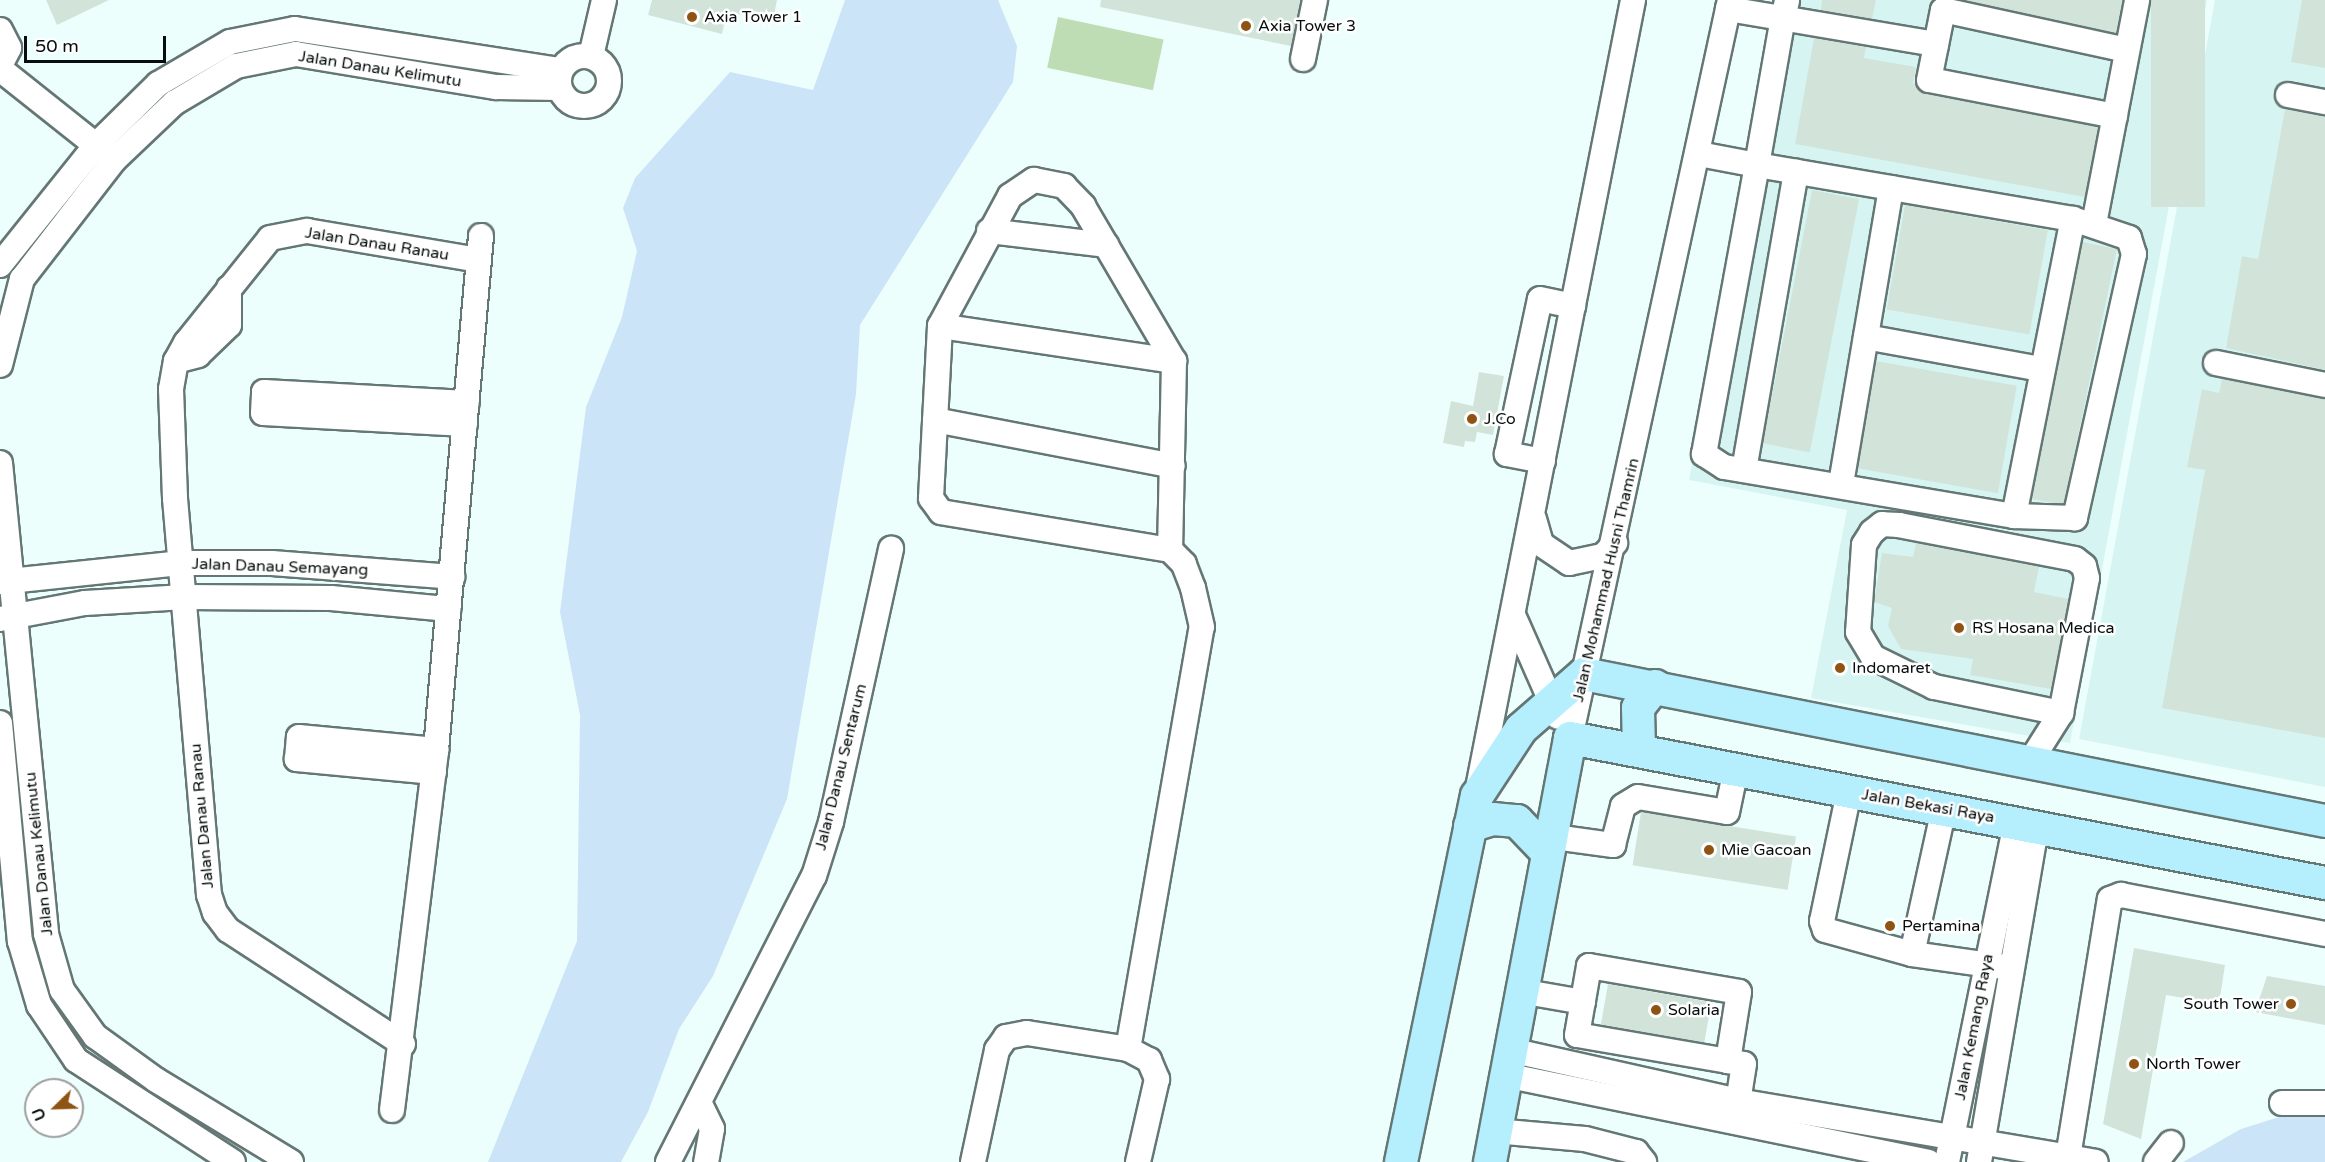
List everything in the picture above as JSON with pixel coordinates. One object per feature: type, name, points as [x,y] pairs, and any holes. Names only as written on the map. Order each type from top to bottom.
[{"type":"main road","points":[[1401,1162],[1477,796],[1508,745],[1550,702],[1584,674],[1654,686],[2325,821]]},
{"type":"main road","points":[[1639,749],[1636,715],[1654,686]]},
{"type":"main road","name":"Jalan Bekasi Raya","points":[[1570,738],[1639,749],[1849,792],[2325,883]]},
{"type":"main road","name":"Jalan Mohammad Husni Thamrin","points":[[1490,1162],[1546,843],[1570,738]]},
{"type":"main road","points":[[1470,826],[1493,819],[1517,821],[1546,843]]},
{"type":"street","points":[[591,56],[604,0]]},
{"type":"street","points":[[1303,59],[1315,0]]},
{"type":"street","points":[[1477,796],[1633,0]]},
{"type":"street","points":[[2014,516],[2042,369],[2115,116],[2137,0]]},
{"type":"street","points":[[1729,4],[1785,9],[1936,44]]},
{"type":"street","name":"Jalan Mohammad Husni Thamrin","points":[[1570,738],[1615,543],[1729,4]]},
{"type":"street","points":[[1699,154],[1757,165],[2084,221],[2129,238],[2134,254],[2075,518],[2014,516],[1840,484],[1744,470],[1712,463],[1704,454],[1757,165],[1785,9]]},
{"type":"street","points":[[2115,116],[1929,80],[1943,10],[2127,50]]},
{"type":"street","name":"Jalan Danau Kelimutu","points":[[0,365],[22,279],[105,153],[158,84],[230,42],[295,29],[559,79]]},
{"type":"street","points":[[0,30],[9,48],[0,68],[105,153]]},
{"type":"street","points":[[591,56],[606,67],[610,84],[602,101],[586,108],[569,103],[559,79],[573,57],[591,56]]},
{"type":"street","points":[[2288,95],[2325,102]]},
{"type":"street","name":"Jalan Danau Kelimutu","points":[[0,265],[105,153]]},
{"type":"street","points":[[1744,470],[1796,171]]},
{"type":"street","points":[[1128,1049],[1202,627],[1184,564],[1170,550],[941,512],[931,498],[940,326],[989,231],[1019,187],[1050,179],[1083,206],[1174,361],[1170,550]]},
{"type":"street","points":[[1840,484],[1891,188]]},
{"type":"street","name":"Jalan Danau Ranau","points":[[403,1044],[228,930],[215,913],[208,895],[171,447],[176,361],[198,355],[229,325],[230,288],[259,247],[286,233],[307,231],[480,248],[466,414]]},
{"type":"street","points":[[989,231],[1106,244]]},
{"type":"street","points":[[1543,461],[1507,454],[1540,299],[1573,306]]},
{"type":"street","points":[[940,326],[1174,361]]},
{"type":"street","points":[[1866,337],[2042,369]]},
{"type":"street","points":[[2216,363],[2325,385]]},
{"type":"street","points":[[264,392],[466,414],[263,413],[264,392]]},
{"type":"street","points":[[392,1110],[403,1044],[435,761],[466,414]]},
{"type":"street","points":[[935,420],[1173,466]]},
{"type":"street","name":"Jalan Danau Kelimutu","points":[[0,463],[9,618],[45,934],[62,990],[95,1036],[156,1080],[291,1162]]},
{"type":"street","points":[[1534,510],[1540,544],[1569,563],[1587,563],[1615,543]]},
{"type":"street","points":[[2030,762],[2061,713],[2087,578],[2084,566],[1899,525],[1882,524],[1872,532],[1864,545],[1858,632],[1873,657],[1934,687],[2061,713]]},
{"type":"street","name":"Jalan Danau Sentarum","points":[[668,1162],[701,1106],[814,876],[831,822],[891,548]]},
{"type":"street","name":"Jalan Danau Semayang","points":[[7,581],[182,563],[272,563],[452,577]]},
{"type":"street","name":"Jalan Danau Semayang","points":[[9,618],[86,603],[185,597],[331,598],[448,609]]},
{"type":"street","points":[[1513,615],[1550,702],[1570,738]]},
{"type":"street","name":"Jalan Danau Kelimutu","points":[[0,723],[20,941],[39,1005],[76,1060],[233,1162]]},
{"type":"street","points":[[1546,843],[1613,845],[1623,806],[1638,797],[1726,812],[1736,769]]},
{"type":"street","points":[[1849,792],[1823,926],[1831,936],[1912,954],[1987,966],[2013,967]]},
{"type":"street","points":[[1912,954],[1944,809]]},
{"type":"street","name":"Jalan Kemang Raya","points":[[1947,1162],[1987,966],[2026,825]]},
{"type":"street","name":"Jalan Kemang Raya","points":[[1981,1153],[2013,967],[2026,825]]},
{"type":"street","points":[[2068,1157],[2110,899],[2121,895],[2325,934]]},
{"type":"street","points":[[1728,1061],[1739,992],[1589,966],[1577,1035],[1744,1064],[1738,1101]]},
{"type":"street","points":[[1520,991],[1583,1002]]},
{"type":"street","points":[[973,1162],[988,1081],[1006,1037],[1027,1033],[1128,1049],[1149,1060],[1157,1079],[1138,1162]]},
{"type":"street","points":[[1507,1063],[1952,1136],[1981,1153],[2068,1157],[2097,1162]]},
{"type":"street","points":[[1507,1063],[1819,1141],[1928,1162]]},
{"type":"street","points":[[2282,1103],[2325,1103]]},
{"type":"street","points":[[701,1106],[712,1129],[706,1162]]},
{"type":"street","points":[[1819,1141],[1822,1115]]},
{"type":"street","points":[[1495,1131],[1585,1139],[1636,1152],[1644,1162]]},
{"type":"street","points":[[2156,1162],[2171,1143]]},
{"type":"shaded area","points":[[845,0],[998,0],[1017,46],[1013,82],[860,325],[856,394],[787,799],[713,976],[679,1029],[648,1112],[621,1162],[488,1162],[577,941],[580,715],[560,612],[586,407],[622,317],[637,251],[623,208],[635,178],[730,72],[813,90]]},
{"type":"shaded area","points":[[1775,0],[2207,0],[2070,743],[1811,698],[1847,510],[1689,480]]},
{"type":"shaded area","points":[[2215,0],[2325,0],[2325,787],[2079,739]]},
{"type":"shaded area","points":[[2325,1111],[2325,1162],[2183,1162],[2241,1129],[2289,1114]]},
{"type":"green space","points":[[1058,17],[1164,39],[1153,90],[1047,68]]},
{"type":"building","points":[[46,0],[109,0],[57,25]]},
{"type":"building","name":"Axia Tower 1","points":[[652,0],[777,0],[773,20],[727,12],[722,34],[648,15]]},
{"type":"building","name":"Axia Tower 3","points":[[1101,0],[1300,0],[1291,46],[1100,7]]},
{"type":"building","points":[[1822,0],[1876,0],[1872,19],[1821,10]]},
{"type":"building","points":[[1964,0],[2122,0],[2116,33]]},
{"type":"building","points":[[2151,0],[2205,0],[2205,207],[2151,207]]},
{"type":"building","points":[[2302,0],[2325,0],[2325,68],[2291,62]]},
{"type":"building","points":[[1814,38],[1866,47],[1864,58],[1916,67],[1913,83],[1926,94],[2098,127],[2085,197],[1795,144]]},
{"type":"building","points":[[2285,109],[2325,117],[2325,370],[2226,348],[2242,256],[2258,259]]},
{"type":"building","points":[[1812,190],[1859,199],[1810,452],[1763,443]]},
{"type":"building","points":[[1905,205],[2048,230],[2029,335],[1887,309]]},
{"type":"building","points":[[2083,242],[2117,249],[2064,503],[2053,503],[2032,499]]},
{"type":"building","points":[[1876,361],[2017,386],[1998,493],[1857,468]]},
{"type":"building","name":"J.Co","points":[[1479,372],[1504,376],[1493,435],[1477,432],[1475,442],[1465,441],[1464,447],[1443,443],[1451,401],[1473,406]]},
{"type":"building","points":[[2222,379],[2325,399],[2325,738],[2162,708],[2205,470],[2187,467],[2202,389],[2219,393]]},
{"type":"building","points":[[1916,543],[2039,567],[2034,592],[2069,599],[2051,689],[1970,675],[1973,659],[1901,649],[1888,626],[1892,608],[1874,602],[1882,553],[1913,557]]},
{"type":"building","name":"Mie Gacoan","points":[[1641,812],[1796,837],[1788,890],[1633,865]]},
{"type":"building","name":"North Tower","points":[[2134,948],[2225,965],[2219,1004],[2166,995],[2141,1139],[2103,1124]]},
{"type":"building","name":"South Tower","points":[[2267,976],[2325,986],[2325,1025],[2255,1012]]},
{"type":"building","name":"Solaria","points":[[1608,984],[1711,1002],[1704,1043],[1601,1024]]},
{"type":"place","name":"Axia Tower 1","points":[[692,17]]},
{"type":"place","name":"Axia Tower 3","points":[[1246,26]]},
{"type":"place","name":"J.Co","points":[[1472,419]]},
{"type":"place","name":"RS Hosana Medica","points":[[1959,628]]},
{"type":"place","name":"Indomaret","points":[[1840,668]]},
{"type":"place","name":"Mie Gacoan","points":[[1709,850]]},
{"type":"place","name":"Pertamina","points":[[1890,926]]},
{"type":"place","name":"South Tower","points":[[2291,1004]]},
{"type":"place","name":"Solaria","points":[[1656,1010]]},
{"type":"place","name":"North Tower","points":[[2134,1064]]}]
